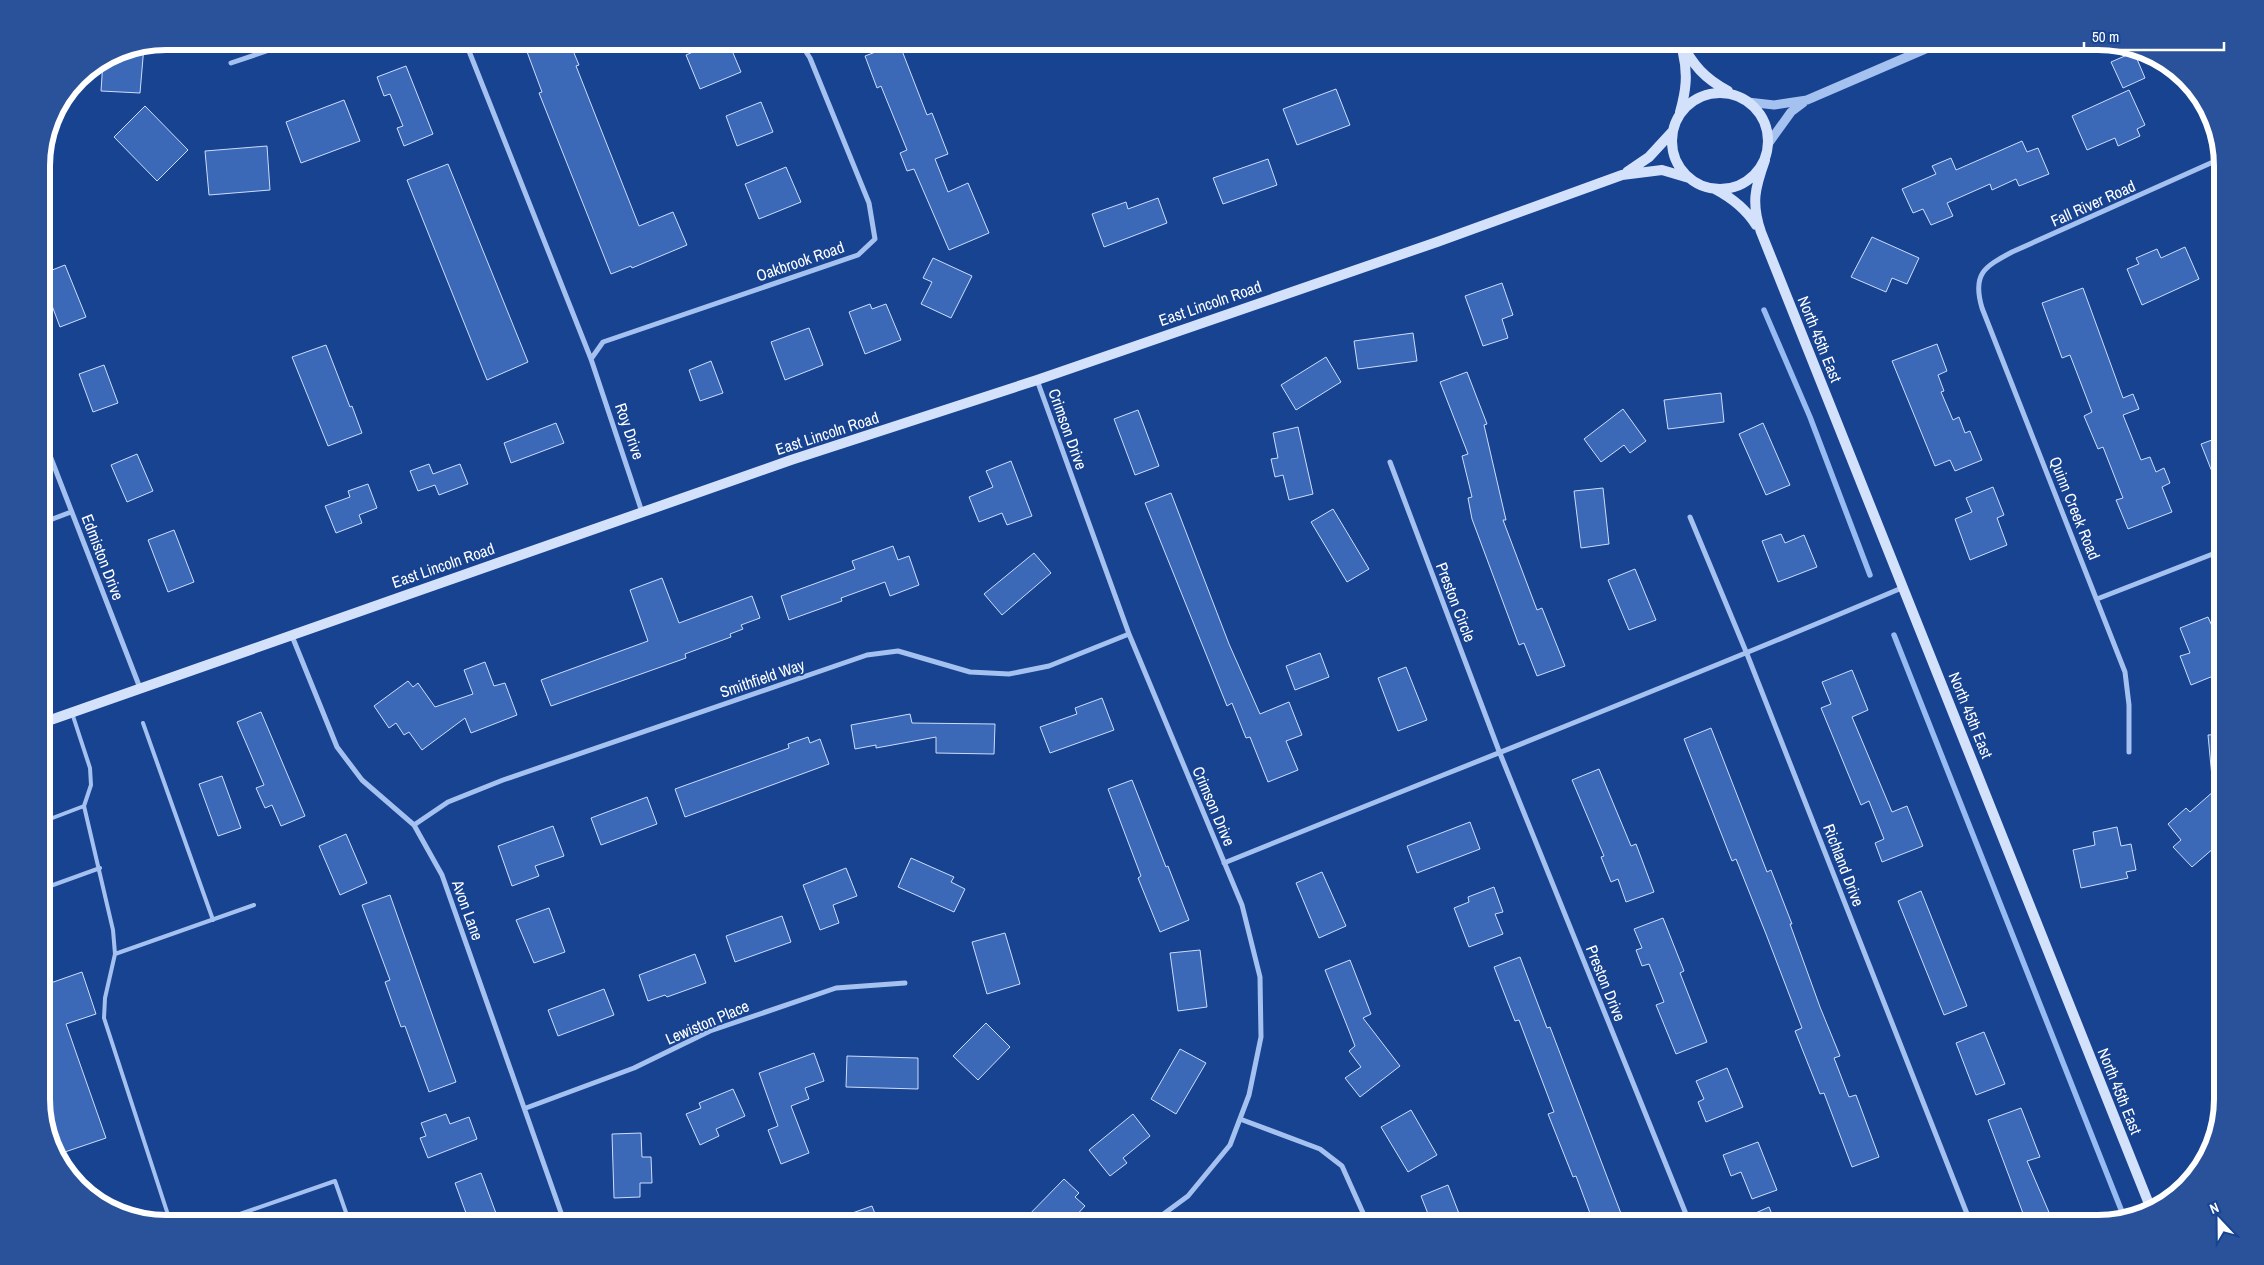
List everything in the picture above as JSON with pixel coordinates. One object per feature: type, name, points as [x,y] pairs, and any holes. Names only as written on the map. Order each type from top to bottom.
[{"type":"main road","points":[[1682,50],[1686,68],[1686,83],[1678,117],[1672,132],[1674,157],[1680,168],[1689,178],[1700,185],[1714,189],[1730,188],[1744,183],[1756,173],[1764,160],[1768,144],[1767,128],[1760,113],[1748,102],[1711,82],[1694,66],[1685,50]]},
{"type":"main road","points":[[1678,117],[1688,104],[1702,96],[1718,92],[1734,94]]},
{"type":"main road","name":"East Lincoln Road","points":[[1622,175],[1649,157],[1672,132]]},
{"type":"main road","name":"North 45th East","points":[[1764,160],[1756,184],[1754,201],[1755,215],[1761,232],[2148,1203]]},
{"type":"main road","name":"East Lincoln Road","points":[[50,720],[791,460],[1037,380],[1122,349],[1437,242],[1622,175],[1662,170],[1689,178]]},
{"type":"main road","name":"North 45th East","points":[[1714,189],[1728,196],[1741,206],[1761,232]]},
{"type":"street","points":[[232,63],[270,50]]},
{"type":"street","name":"Roy Drive","points":[[469,50],[592,359],[642,512]]},
{"type":"street","name":"Oakbrook Road","points":[[592,359],[603,342],[858,255],[875,239],[869,203],[810,58],[805,50]]},
{"type":"street","points":[[1768,144],[1790,112],[1807,100],[1923,50]]},
{"type":"street","points":[[1748,102],[1774,105],[1807,100]]},
{"type":"street","name":"Fall River Road","points":[[1979,277],[1990,264],[2012,252],[2214,162]]},
{"type":"street","name":"Quinn Creek Road","points":[[1979,277],[1978,294],[1982,308],[2125,672],[2129,705],[2130,752]]},
{"type":"street","name":"Crimson Drive","points":[[1037,380],[1129,634],[1242,905],[1260,977],[1261,1037],[1249,1095],[1230,1145],[1188,1196],[1162,1215]]},
{"type":"street","name":"Edmiston Drive","points":[[50,456],[141,689]]},
{"type":"street","name":"Preston Circle","points":[[1390,462],[1499,751]]},
{"type":"street","points":[[50,520],[71,512]]},
{"type":"street","name":"Richland Drive","points":[[1690,517],[1747,654],[1967,1215]]},
{"type":"street","points":[[2097,599],[2214,554]]},
{"type":"street","points":[[1224,863],[1499,751],[1747,654],[1904,587]]},
{"type":"street","name":"Smithfield Way","points":[[414,825],[448,802],[503,780],[867,655],[898,651],[970,672],[1009,674],[1049,666],[1129,634]]},
{"type":"street","name":"Avon Lane","points":[[292,636],[337,747],[362,780],[414,825],[442,875],[526,1108],[562,1215]]},
{"type":"street","name":"Preston Drive","points":[[1499,751],[1686,1215]]},
{"type":"street","name":"Lewiston Place","points":[[526,1108],[634,1068],[710,1031],[836,988],[905,983]]},
{"type":"street","points":[[1240,1119],[1320,1149],[1342,1166],[1364,1215]]},
{"type":"lane","points":[[72,713],[90,768],[91,785],[84,806],[113,930],[115,954],[105,998],[104,1018],[168,1215]]},
{"type":"lane","points":[[143,723],[214,920]]},
{"type":"lane","points":[[50,819],[84,806]]},
{"type":"lane","points":[[50,886],[100,868]]},
{"type":"lane","points":[[115,954],[254,905]]},
{"type":"lane","points":[[237,1215],[335,1181],[347,1215]]},
{"type":"building","points":[[526,50],[573,50],[579,65],[576,66],[639,226],[673,212],[687,245],[632,268],[631,266],[611,274],[539,93],[542,92]]},
{"type":"building","points":[[697,50],[732,50],[741,72],[700,89],[686,55]]},
{"type":"building","points":[[881,50],[902,50],[927,115],[932,113],[948,154],[935,159],[948,192],[968,183],[989,233],[949,250],[914,169],[907,171],[900,153],[907,150],[881,86],[877,88],[865,56]]},
{"type":"building","points":[[143,52],[140,93],[101,91],[102,70],[122,59]]},
{"type":"building","points":[[2129,54],[2136,57],[2145,78],[2123,88],[2111,62]]},
{"type":"building","points":[[406,66],[433,134],[404,146],[397,128],[403,126],[390,94],[384,96],[377,77]]},
{"type":"building","points":[[1336,89],[1350,125],[1297,145],[1283,109]]},
{"type":"building","points":[[2129,90],[2145,125],[2137,129],[2140,136],[2118,146],[2115,138],[2087,150],[2072,116]]},
{"type":"building","points":[[344,100],[360,141],[301,163],[286,122]]},
{"type":"building","points":[[761,102],[773,132],[737,146],[726,116]]},
{"type":"building","points":[[145,106],[188,150],[157,181],[114,137]]},
{"type":"building","points":[[2022,141],[2027,152],[2038,148],[2049,174],[2019,186],[2016,179],[1992,190],[1990,184],[1947,203],[1953,216],[1931,225],[1923,209],[1913,213],[1902,189],[1936,174],[1932,166],[1951,158],[1956,170]]},
{"type":"building","points":[[267,146],[270,190],[209,195],[205,151]]},
{"type":"building","points":[[1268,159],[1277,185],[1223,204],[1213,178]]},
{"type":"building","points":[[448,164],[528,362],[487,380],[407,180]]},
{"type":"building","points":[[786,167],[801,202],[759,219],[745,184]]},
{"type":"building","points":[[1158,198],[1167,223],[1104,247],[1092,214],[1126,202],[1128,209]]},
{"type":"building","points":[[1872,237],[1919,258],[1907,284],[1892,278],[1886,292],[1851,277]]},
{"type":"building","points":[[2185,247],[2199,279],[2142,305],[2127,269],[2139,264],[2136,258],[2157,249],[2161,258]]},
{"type":"building","points":[[933,258],[972,276],[951,318],[921,304],[932,282],[923,278]]},
{"type":"building","points":[[65,265],[86,317],[60,327],[50,300],[50,271]]},
{"type":"building","points":[[1502,283],[1513,315],[1502,319],[1508,338],[1483,346],[1465,296]]},
{"type":"building","points":[[2083,288],[2123,398],[2133,394],[2139,409],[2123,415],[2141,460],[2150,457],[2156,472],[2164,468],[2170,483],[2162,487],[2172,512],[2128,529],[2116,500],[2123,498],[2103,447],[2098,449],[2084,416],[2092,412],[2070,355],[2062,358],[2042,303]]},
{"type":"building","points":[[870,304],[872,309],[886,304],[901,340],[865,354],[849,312]]},
{"type":"building","points":[[809,328],[823,365],[785,380],[771,342]]},
{"type":"building","points":[[1413,333],[1417,361],[1358,369],[1354,341]]},
{"type":"building","points":[[1937,344],[1947,371],[1938,375],[1944,391],[1941,392],[1953,420],[1959,417],[1965,433],[1970,431],[1982,460],[1955,471],[1950,460],[1935,466],[1892,361]]},
{"type":"building","points":[[326,345],[362,433],[328,446],[292,357]]},
{"type":"building","points":[[1326,357],[1341,382],[1296,410],[1281,385]]},
{"type":"building","points":[[711,361],[723,393],[700,401],[689,370]]},
{"type":"building","points":[[104,365],[118,403],[93,412],[79,374]]},
{"type":"building","points":[[1467,372],[1487,424],[1484,425],[1506,520],[1503,520],[1537,610],[1542,608],[1565,666],[1537,676],[1524,643],[1519,645],[1472,519],[1468,498],[1472,497],[1462,456],[1468,454],[1440,382]]},
{"type":"building","points":[[1721,393],[1724,422],[1668,429],[1664,400]]},
{"type":"building","points":[[1623,409],[1646,441],[1630,453],[1624,445],[1601,462],[1584,439]]},
{"type":"building","points":[[1138,410],[1159,466],[1135,475],[1114,419]]},
{"type":"building","points":[[556,423],[564,443],[511,463],[504,443]]},
{"type":"building","points":[[1763,423],[1790,485],[1766,495],[1739,434]]},
{"type":"building","points":[[1298,427],[1313,494],[1289,500],[1283,475],[1275,477],[1271,459],[1278,458],[1273,433]]},
{"type":"building","points":[[2214,439],[2214,477],[2201,444]]},
{"type":"building","points":[[137,454],[153,491],[127,502],[111,465]]},
{"type":"building","points":[[1011,461],[1032,516],[1007,525],[1002,513],[979,522],[969,497],[993,487],[986,471]]},
{"type":"building","points":[[429,464],[433,474],[460,464],[468,484],[439,495],[435,485],[418,491],[410,471]]},
{"type":"building","points":[[368,484],[377,508],[359,515],[362,523],[336,533],[325,506],[350,497],[348,491]]},
{"type":"building","points":[[1993,487],[2004,515],[1997,518],[2007,545],[1970,560],[1955,519],[1972,512],[1966,498]]},
{"type":"building","points":[[1603,488],[1609,544],[1581,548],[1574,491]]},
{"type":"building","points":[[1171,493],[1229,644],[1260,714],[1289,702],[1302,735],[1286,741],[1298,770],[1268,782],[1250,737],[1246,738],[1232,703],[1227,706],[1145,503]]},
{"type":"building","points":[[1333,509],[1369,569],[1347,582],[1311,522]]},
{"type":"building","points":[[174,530],[194,582],[168,592],[148,540]]},
{"type":"building","points":[[1781,534],[1785,543],[1804,535],[1817,567],[1778,582],[1762,541]]},
{"type":"building","points":[[893,546],[898,560],[909,556],[919,585],[890,596],[885,582],[841,598],[842,601],[789,620],[781,596],[855,569],[852,561]]},
{"type":"building","points":[[1034,553],[1051,573],[1002,615],[984,594]]},
{"type":"building","points":[[1635,569],[1656,620],[1629,630],[1608,580]]},
{"type":"building","points":[[662,578],[679,623],[752,596],[760,618],[741,625],[743,629],[730,634],[731,637],[685,654],[686,658],[551,706],[541,680],[648,641],[630,590]]},
{"type":"building","points":[[2208,617],[2212,626],[2214,625],[2214,676],[2191,685],[2180,656],[2190,653],[2180,628]]},
{"type":"building","points":[[1320,653],[1329,677],[1295,690],[1286,666]]},
{"type":"building","points":[[485,662],[494,686],[505,683],[517,715],[471,733],[465,718],[422,750],[409,732],[404,735],[396,723],[389,728],[374,706],[408,681],[413,687],[418,683],[435,707],[473,694],[464,670]]},
{"type":"building","points":[[1406,667],[1427,720],[1398,731],[1378,678]]},
{"type":"building","points":[[1852,670],[1868,710],[1852,717],[1892,812],[1907,806],[1923,846],[1882,862],[1875,843],[1884,839],[1869,801],[1861,805],[1821,708],[1831,704],[1822,682]]},
{"type":"building","points":[[1102,698],[1114,730],[1050,753],[1040,727],[1077,714],[1075,708]]},
{"type":"building","points":[[261,712],[305,816],[281,826],[272,805],[265,808],[256,788],[264,785],[237,722]]},
{"type":"building","points":[[910,714],[912,723],[995,724],[994,754],[936,753],[936,737],[876,748],[876,745],[855,749],[851,725]]},
{"type":"building","points":[[1711,728],[1767,872],[1771,870],[1792,924],[1790,924],[1820,1007],[1840,1056],[1834,1058],[1849,1097],[1856,1095],[1879,1157],[1852,1167],[1824,1093],[1820,1094],[1795,1031],[1802,1028],[1766,934],[1736,859],[1732,861],[1684,739]]},
{"type":"building","points":[[2208,735],[2214,735],[2214,777],[2212,777]]},
{"type":"building","points":[[808,737],[810,743],[820,739],[829,764],[685,817],[675,789],[789,748],[788,744]]},
{"type":"building","points":[[1599,769],[1631,846],[1636,844],[1654,892],[1626,902],[1618,879],[1611,882],[1601,857],[1604,856],[1572,780]]},
{"type":"building","points":[[222,776],[241,828],[218,836],[199,784]]},
{"type":"building","points":[[1132,780],[1189,920],[1160,932],[1138,878],[1141,876],[1108,789]]},
{"type":"building","points":[[2214,791],[2214,848],[2192,867],[2173,847],[2181,840],[2168,824],[2186,808],[2190,812]]},
{"type":"building","points":[[647,797],[657,824],[601,845],[591,818]]},
{"type":"building","points":[[1470,822],[1480,849],[1417,873],[1407,846]]},
{"type":"building","points":[[553,826],[564,856],[535,866],[539,876],[512,886],[498,846]]},
{"type":"building","points":[[2117,827],[2121,846],[2131,844],[2136,870],[2126,872],[2128,878],[2081,888],[2073,850],[2095,845],[2093,832]]},
{"type":"building","points":[[346,834],[367,883],[340,895],[319,846]]},
{"type":"building","points":[[911,858],[954,877],[951,882],[965,889],[954,912],[898,887]]},
{"type":"building","points":[[846,868],[857,896],[833,905],[839,923],[820,930],[803,885]]},
{"type":"building","points":[[1322,872],[1346,926],[1319,938],[1296,883]]},
{"type":"building","points":[[1494,887],[1503,912],[1495,914],[1503,934],[1469,947],[1454,908],[1469,902],[1468,897]]},
{"type":"building","points":[[1921,891],[1967,1006],[1944,1015],[1898,901]]},
{"type":"building","points":[[390,895],[456,1082],[429,1092],[405,1026],[401,1027],[385,982],[390,980],[362,905]]},
{"type":"building","points":[[549,908],[565,952],[534,963],[516,920]]},
{"type":"building","points":[[782,916],[791,942],[735,962],[726,936]]},
{"type":"building","points":[[1663,918],[1684,971],[1680,973],[1707,1042],[1676,1054],[1656,1005],[1664,1002],[1649,964],[1642,966],[1636,950],[1642,948],[1634,929]]},
{"type":"building","points":[[1005,933],[1020,984],[987,994],[972,942]]},
{"type":"building","points":[[1200,950],[1207,1007],[1178,1011],[1170,953]]},
{"type":"building","points":[[695,954],[706,983],[667,997],[665,995],[648,1001],[639,975]]},
{"type":"building","points":[[1520,957],[1547,1028],[1550,1027],[1622,1215],[1591,1215],[1576,1176],[1573,1177],[1548,1114],[1554,1112],[1519,1020],[1515,1021],[1494,967]]},
{"type":"building","points":[[1350,960],[1371,1014],[1363,1018],[1400,1066],[1360,1097],[1345,1078],[1361,1067],[1349,1051],[1355,1046],[1325,970]]},
{"type":"building","points":[[82,972],[96,1014],[66,1024],[106,1138],[64,1152],[54,1129],[50,1106],[50,983]]},
{"type":"building","points":[[604,989],[614,1015],[558,1036],[548,1010]]},
{"type":"building","points":[[986,1023],[1010,1047],[978,1080],[953,1056]]},
{"type":"building","points":[[1984,1032],[2005,1084],[1976,1095],[1956,1043]]},
{"type":"building","points":[[1180,1049],[1206,1063],[1176,1114],[1151,1099]]},
{"type":"building","points":[[814,1053],[824,1081],[805,1088],[809,1099],[791,1106],[809,1153],[781,1164],[768,1130],[778,1126],[759,1073]]},
{"type":"building","points":[[847,1056],[918,1058],[918,1089],[846,1087]]},
{"type":"building","points":[[1727,1068],[1743,1107],[1706,1122],[1698,1102],[1704,1099],[1696,1081]]},
{"type":"building","points":[[733,1089],[745,1116],[716,1129],[719,1136],[700,1145],[686,1114],[701,1108],[699,1103]]},
{"type":"building","points":[[2021,1108],[2040,1157],[2027,1161],[2050,1215],[2024,1215],[1988,1120]]},
{"type":"building","points":[[1411,1110],[1437,1155],[1408,1172],[1381,1127]]},
{"type":"building","points":[[446,1114],[450,1124],[469,1117],[477,1139],[428,1158],[420,1138],[426,1136],[421,1123]]},
{"type":"building","points":[[1133,1114],[1150,1136],[1123,1158],[1127,1163],[1110,1176],[1089,1150]]},
{"type":"building","points":[[641,1133],[642,1157],[651,1157],[652,1183],[640,1183],[640,1197],[614,1198],[612,1134]]},
{"type":"building","points":[[1758,1142],[1777,1190],[1752,1199],[1741,1172],[1731,1176],[1723,1155]]},
{"type":"building","points":[[481,1173],[497,1215],[467,1215],[455,1183]]},
{"type":"building","points":[[1064,1179],[1079,1193],[1075,1197],[1085,1206],[1077,1215],[1029,1215]]},
{"type":"building","points":[[1448,1185],[1460,1215],[1428,1215],[1421,1196]]},
{"type":"building","points":[[872,1206],[876,1215],[847,1215]]},
{"type":"building","points":[[1769,1207],[1772,1215],[1751,1215]]},
{"type":"waterway","points":[[1764,310],[1810,417],[1870,575]]},
{"type":"waterway","points":[[1894,635],[2122,1212]]}]
